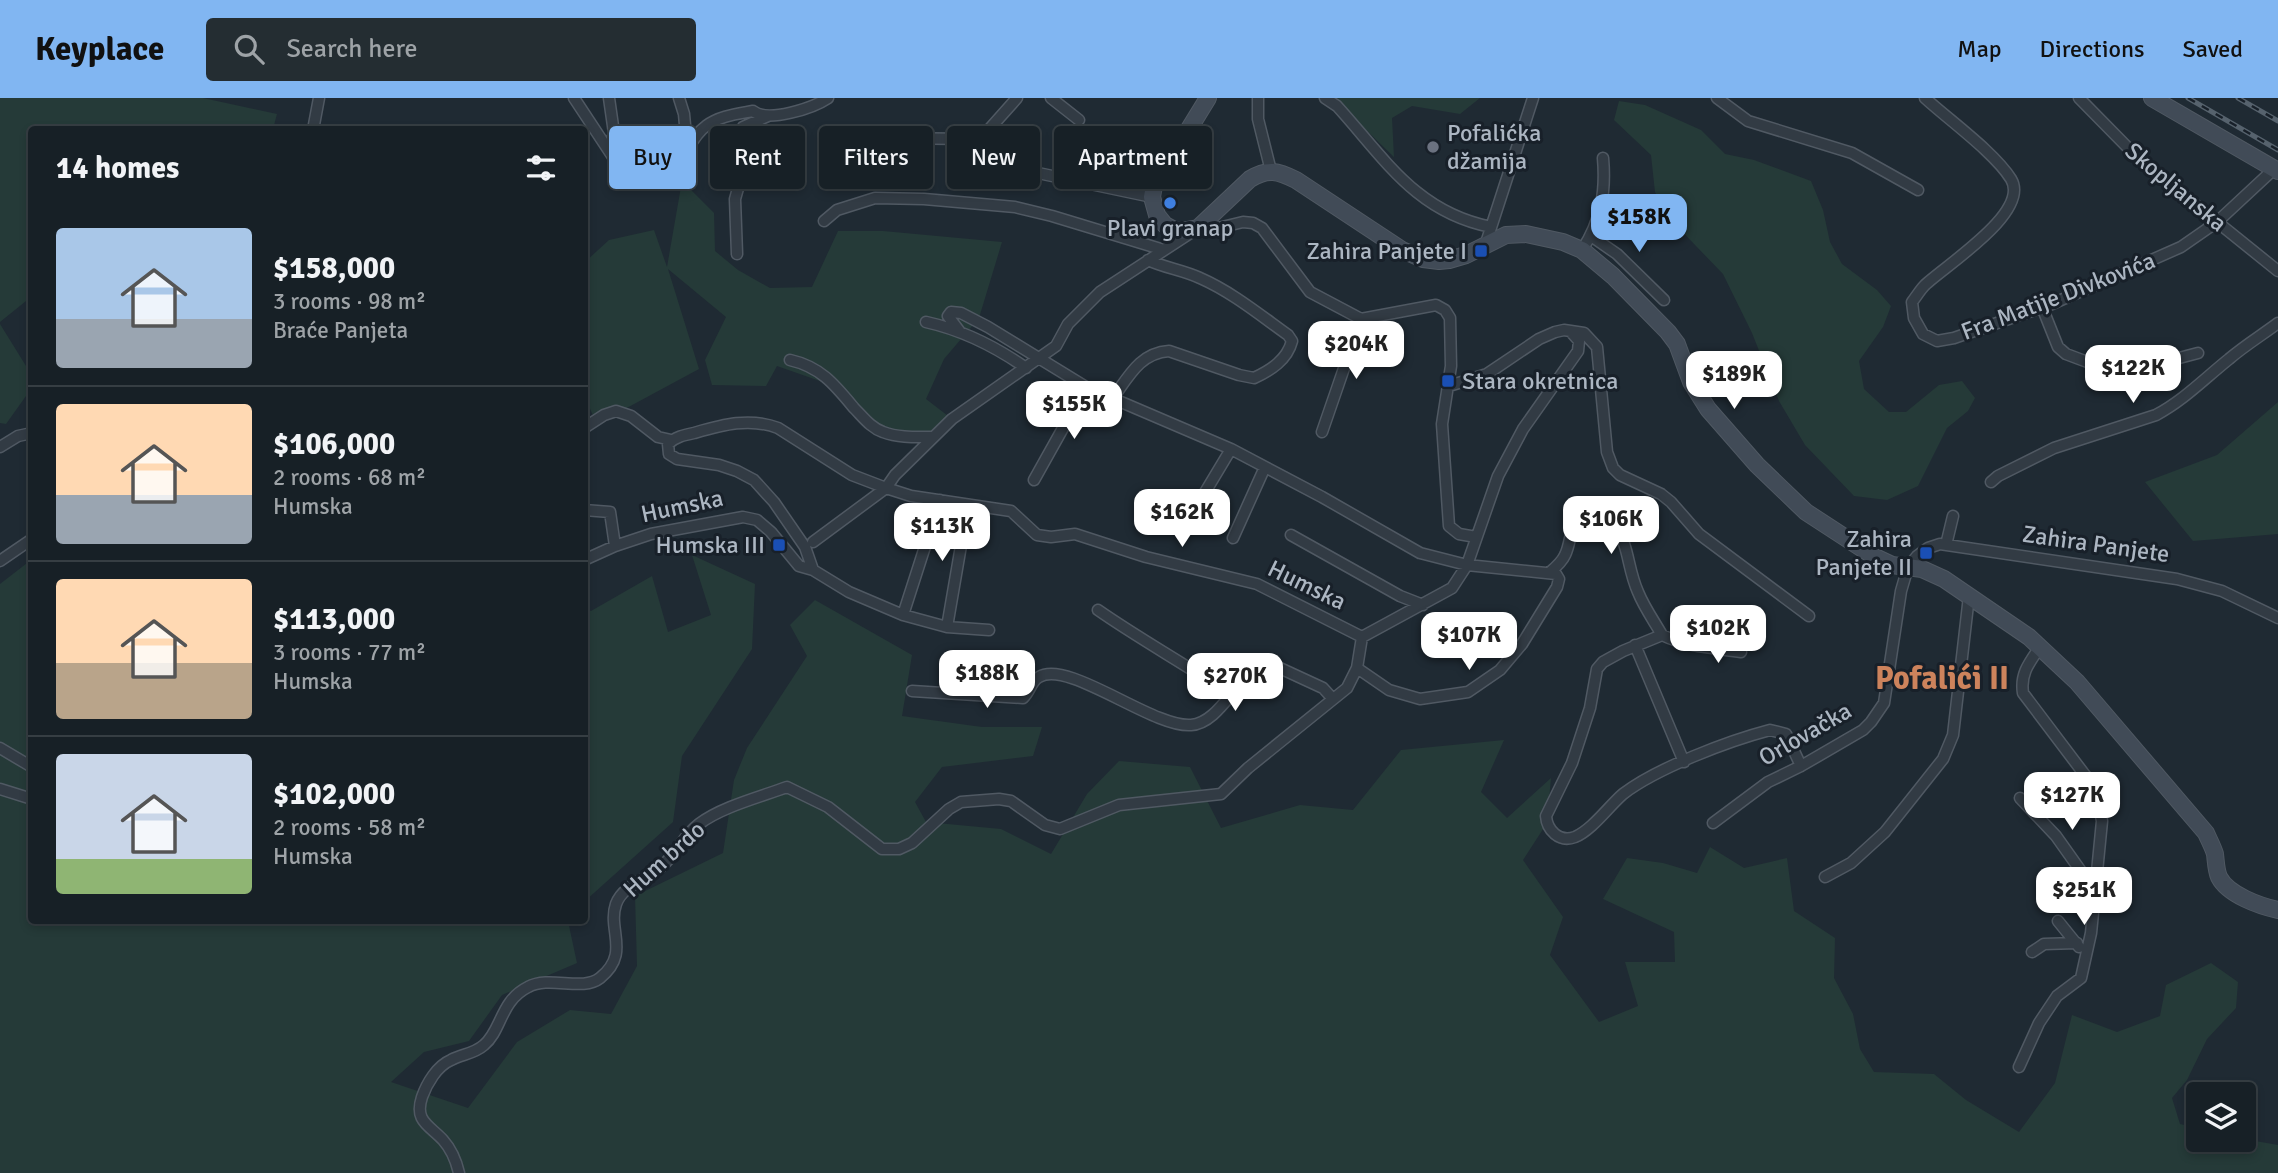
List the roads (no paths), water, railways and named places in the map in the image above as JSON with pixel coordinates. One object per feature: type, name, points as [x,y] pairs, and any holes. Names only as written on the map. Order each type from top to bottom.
[{"type":"street","points":[[314,126],[319,98]]},
{"type":"street","points":[[574,98],[588,126]]},
{"type":"street","points":[[609,98],[613,126]]},
{"type":"street","points":[[680,98],[686,126]]},
{"type":"street","points":[[751,98],[753,111]]},
{"type":"street","points":[[696,137],[708,124],[722,118],[753,111],[769,115],[806,109],[828,98]]},
{"type":"street","points":[[933,139],[973,139],[984,135],[1017,98]]},
{"type":"street","points":[[1051,98],[1079,120]]},
{"type":"street","points":[[1191,126],[1208,98]]},
{"type":"street","points":[[1258,98],[1258,119],[1270,170]]},
{"type":"street","points":[[1325,98],[1337,106],[1408,186],[1423,199],[1470,223],[1491,226]]},
{"type":"street","points":[[1486,243],[1533,98]]},
{"type":"street","points":[[1717,98],[1739,115],[1767,128],[1852,153],[1918,190]]},
{"type":"street","points":[[1733,98],[1739,115]]},
{"type":"street","name":"Fra Matije Divkovića","points":[[1925,98],[2002,167],[2013,182],[2013,201],[1998,223],[1923,287],[1912,303],[1914,318],[1923,334],[1937,341],[1954,338],[2042,307],[2181,247],[2217,222],[2276,170]]},
{"type":"street","name":"Skopljanska","points":[[2079,98],[2139,159],[2278,271]]},
{"type":"street","points":[[2152,98],[2276,170]]},
{"type":"street","points":[[737,254],[735,199],[745,169],[739,134],[743,127],[769,115]]},
{"type":"street","points":[[588,127],[609,151]]},
{"type":"street","points":[[1587,243],[1601,209],[1605,181],[1603,158]]},
{"type":"street","points":[[813,542],[886,488],[932,437],[965,408],[1056,346],[1068,324],[1100,292],[1198,228],[1250,179],[1270,170],[1296,180],[1402,250],[1423,259],[1449,260],[1466,255],[1506,235],[1526,234],[1563,242],[1587,243],[1617,254],[1664,300]]},
{"type":"street","points":[[1040,173],[1152,197]]},
{"type":"street","points":[[1153,189],[1152,197],[1157,215],[1165,225],[1176,231],[1218,228],[1243,222],[1262,228],[1310,292],[1361,319],[1436,305],[1444,310],[1450,318],[1450,386],[1442,424],[1449,526],[1459,534],[1476,537]]},
{"type":"street","points":[[824,221],[837,210],[875,198],[924,199],[1015,207],[1164,250]]},
{"type":"street","points":[[1587,243],[1613,275],[1668,332],[1677,344],[1691,382],[1708,409],[1756,465],[1806,512],[1856,545],[1892,565],[1933,573],[2040,647],[2077,682],[2206,833],[2222,881],[2256,905],[2278,910]]},
{"type":"street","points":[[1113,398],[1136,366],[1158,352],[1169,351],[1254,378],[1279,363],[1292,341],[1288,335],[1227,292],[1178,268],[1148,260]]},
{"type":"street","points":[[2042,307],[2058,347],[2066,354],[2113,372],[2130,371],[2198,353]]},
{"type":"street","points":[[960,332],[948,316],[951,312],[961,313],[988,327],[1086,387],[1231,449],[1322,496],[1420,553],[1467,565],[1556,574],[1559,579],[1557,587],[1522,644],[1500,670],[1468,692],[1420,699],[1388,690],[1357,668]]},
{"type":"street","points":[[1322,432],[1361,319]]},
{"type":"street","points":[[926,322],[950,327],[1004,353],[1026,368]]},
{"type":"street","points":[[1991,482],[2054,448],[2156,415],[2171,407],[2232,356],[2278,323]]},
{"type":"street","points":[[1450,386],[1487,374],[1538,339],[1564,330],[1584,334],[1597,347],[1607,452],[1612,468],[1633,482],[1661,494],[1699,534],[1809,616]]},
{"type":"street","name":"Humska","points":[[813,570],[806,547],[774,502],[754,480],[719,465],[677,459],[669,454],[667,449],[671,440],[725,424],[765,423],[778,428],[852,475],[886,488],[911,496],[1011,511],[1037,535],[1051,537],[1075,534],[1146,557],[1256,583],[1362,637],[1452,588],[1467,565],[1498,476],[1522,429],[1578,351],[1579,341],[1571,332]]},
{"type":"street","points":[[790,360],[808,364],[824,376],[867,422],[882,432],[900,436],[932,437]]},
{"type":"street","points":[[1034,480],[1086,387]]},
{"type":"street","points":[[588,425],[616,411],[631,416],[657,437],[671,440]]},
{"type":"street","points":[[0,447],[18,436],[28,434]]},
{"type":"street","points":[[1195,509],[1231,449]]},
{"type":"street","points":[[1233,538],[1265,467]]},
{"type":"street","points":[[903,615],[940,500]]},
{"type":"street","points":[[947,627],[968,505]]},
{"type":"street","points":[[588,510],[610,512],[615,546]]},
{"type":"street","points":[[1908,567],[1928,548],[1946,545],[1954,516]]},
{"type":"street","name":"Humska","points":[[588,557],[651,534],[743,517],[757,520],[771,531],[799,566],[813,570],[849,592],[903,615],[947,627],[989,631]]},
{"type":"street","points":[[1549,573],[1567,552],[1571,528],[1577,520],[1603,523],[1620,532],[1637,591],[1661,635],[1698,647],[1741,652]]},
{"type":"street","name":"Humska","points":[[1291,535],[1423,606]]},
{"type":"street","points":[[0,561],[28,542]]},
{"type":"street","name":"Zahira Panjete","points":[[1946,545],[2177,579],[2222,591],[2278,618]]},
{"type":"street","name":"Orlovačka","points":[[1713,824],[1768,782],[1863,730],[1880,710],[1888,687],[1901,591],[1908,567]]},
{"type":"street","points":[[1825,877],[1852,863],[1885,832],[1946,753],[1953,735],[1969,596]]},
{"type":"street","points":[[1098,610],[1231,695]]},
{"type":"street","points":[[1661,635],[1635,645],[1603,662],[1597,669],[1590,708],[1572,763],[1545,816],[1546,825],[1553,833],[1563,838],[1574,837],[1624,794],[1674,765],[1770,730],[1786,734],[1801,766]]},
{"type":"street","name":"Hum brdo","points":[[459,1173],[455,1158],[442,1140],[427,1127],[419,1113],[425,1091],[439,1067],[451,1059],[472,1053],[487,1043],[509,1002],[526,987],[542,981],[587,984],[597,981],[607,972],[615,959],[617,939],[614,913],[619,898],[628,888],[660,868],[699,824],[787,787],[828,807],[882,849],[900,849],[912,843],[949,809],[961,802],[999,799],[1011,801],[1045,825],[1060,829],[1119,804],[1221,794],[1248,768],[1347,688],[1357,668],[1362,637]]},
{"type":"street","points":[[1635,645],[1684,762]]},
{"type":"street","points":[[2019,1067],[2039,1023],[2057,996],[2081,978],[2091,933],[2102,821],[2098,799],[2091,783],[2023,693],[2021,682],[2024,671],[2040,647]]},
{"type":"street","points":[[912,691],[1023,698],[1034,681],[1048,674],[1070,677],[1167,721],[1190,725],[1209,717],[1262,664],[1271,664],[1323,688],[1333,699]]},
{"type":"street","points":[[0,748],[28,765]]},
{"type":"street","points":[[0,789],[28,798]]},
{"type":"street","points":[[2020,798],[2056,836],[2095,891]]},
{"type":"street","points":[[2058,921],[2086,954]]},
{"type":"street","points":[[2032,952],[2044,944],[2077,943]]},
{"type":"railway","points":[[2188,98],[2278,150]]},
{"type":"railway","points":[[2238,98],[2278,121]]},
{"type":"place","name":"Pofalićka džamija","points":[[1433,147]]},
{"type":"place","name":"Plavi granap","points":[[1170,203]]},
{"type":"place","name":"Zahira Panjete I","points":[[1481,251]]},
{"type":"place","name":"Stara okretnica","points":[[1448,381]]},
{"type":"place","name":"Humska III","points":[[779,545]]},
{"type":"place","name":"Zahira Panjete II","points":[[1926,553]]},
{"type":"district","name":"Pofalići II","points":[[1942,678]]}]
